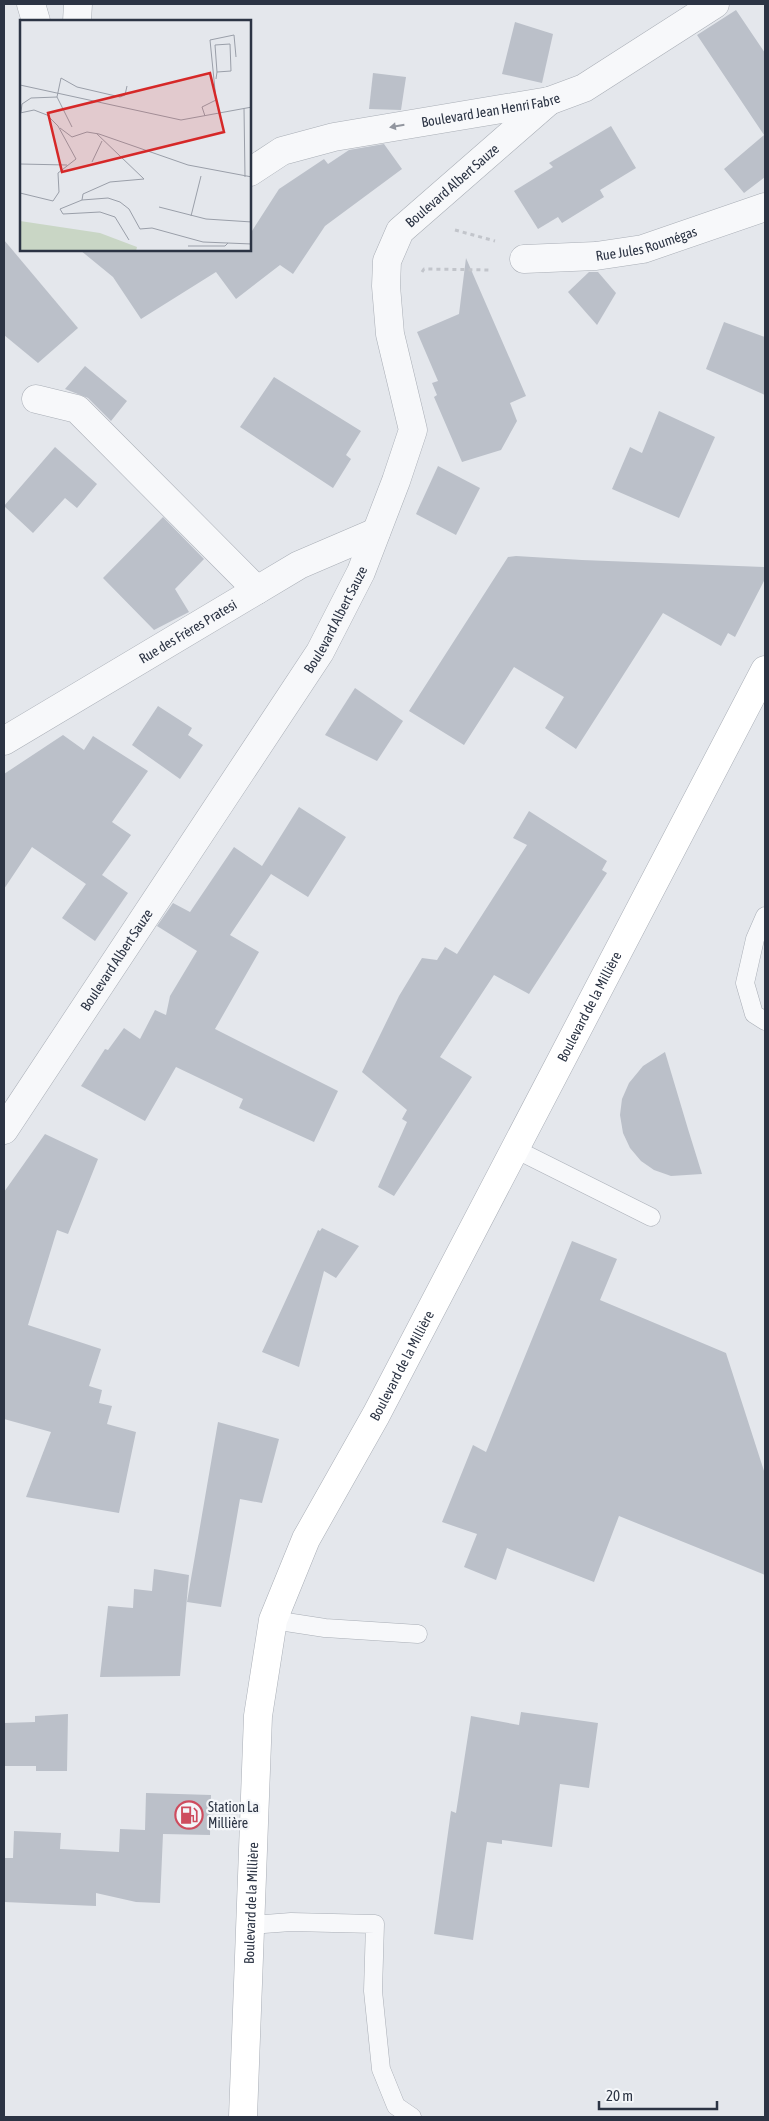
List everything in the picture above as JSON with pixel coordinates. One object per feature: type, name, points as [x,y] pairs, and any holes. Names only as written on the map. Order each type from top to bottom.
[{"type":"main road","name":"Boulevard de la Millière","points":[[243,2117],[258,1716],[273,1620],[306,1539],[376,1415],[765,670]]},
{"type":"street","points":[[31,4],[36,20]]},
{"type":"street","points":[[76,20],[78,4]]},
{"type":"street","name":"Boulevard Jean Henri Fabre","points":[[251,171],[282,151],[334,137],[549,101],[584,88],[715,4]]},
{"type":"street","name":"Boulevard Albert Sauze","points":[[4,1130],[320,652],[361,572],[396,481],[413,430],[390,334],[386,286],[387,261],[400,231],[549,101]]},
{"type":"street","name":"Rue Jules Roumégas","points":[[524,259],[596,256],[643,249],[765,207]]},
{"type":"street","points":[[36,399],[77,409],[257,590]]},
{"type":"street","name":"Rue des Frères Pratesi","points":[[4,741],[299,565],[376,532]]},
{"type":"lane","points":[[765,916],[755,939],[745,983],[754,1014],[765,1021]]},
{"type":"lane","points":[[515,1149],[651,1217]]},
{"type":"lane","points":[[273,1620],[325,1628],[418,1634]]},
{"type":"lane","points":[[250,1924],[291,1922],[375,1924],[373,1990],[381,2069],[396,2106],[412,2117]]},
{"type":"path","points":[[424,269],[450,270]]},
{"type":"building","points":[[736,10],[765,53],[765,177],[744,193],[724,169],[764,135],[697,35]]},
{"type":"building","points":[[515,22],[553,34],[542,83],[502,74]]},
{"type":"building","points":[[373,73],[406,77],[401,110],[369,109]]},
{"type":"building","points":[[611,126],[636,168],[600,190],[604,197],[562,223],[558,217],[538,229],[514,191],[553,167],[549,163]]},
{"type":"building","points":[[384,144],[402,169],[325,226],[293,274],[280,265],[236,299],[216,272],[141,319],[113,277],[81,251],[251,251],[251,232],[279,189],[324,159],[328,164],[349,150]]},
{"type":"building","points":[[4,240],[78,328],[38,363],[4,335]]},
{"type":"building","points":[[466,258],[526,396],[510,403],[517,421],[501,450],[462,462],[434,397],[437,395],[432,383],[438,381],[417,332],[459,314]]},
{"type":"building","points":[[589,272],[598,272],[616,293],[597,325],[568,292]]},
{"type":"building","points":[[724,322],[765,337],[765,395],[706,369]]},
{"type":"building","points":[[85,366],[127,401],[111,421],[88,398],[65,389]]},
{"type":"building","points":[[274,377],[361,431],[346,455],[351,459],[333,488],[240,427]]},
{"type":"building","points":[[659,411],[715,437],[679,518],[612,489],[630,447],[642,453]]},
{"type":"building","points":[[55,447],[97,484],[77,508],[65,498],[33,533],[4,506]]},
{"type":"building","points":[[438,466],[480,488],[456,535],[416,514]]},
{"type":"building","points":[[163,517],[204,559],[175,589],[189,612],[154,630],[103,578]]},
{"type":"building","points":[[508,557],[765,567],[765,579],[735,637],[728,633],[721,646],[663,613],[576,749],[545,728],[564,697],[514,667],[464,745],[409,711]]},
{"type":"building","points":[[355,688],[403,721],[377,761],[325,735]]},
{"type":"building","points":[[158,706],[192,728],[188,735],[203,745],[180,779],[132,745]]},
{"type":"building","points":[[63,735],[84,750],[93,736],[148,771],[112,822],[131,835],[102,875],[128,893],[95,941],[62,918],[86,884],[32,847],[4,889],[4,774]]},
{"type":"building","points":[[299,807],[346,837],[308,897],[271,874],[230,935],[259,952],[215,1029],[338,1091],[314,1142],[239,1108],[243,1099],[176,1067],[145,1121],[81,1086],[105,1049],[108,1050],[124,1028],[140,1039],[155,1010],[166,1015],[170,996],[197,951],[157,926],[173,903],[190,912],[234,847],[262,866]]},
{"type":"building","points":[[529,811],[607,861],[602,870],[607,873],[529,994],[494,975],[440,1057],[472,1077],[394,1196],[378,1187],[407,1122],[402,1119],[407,1110],[362,1072],[399,996],[422,958],[437,960],[445,947],[457,954],[527,845],[513,838]]},
{"type":"building","points":[[665,1052],[702,1174],[671,1176],[654,1170],[641,1161],[630,1148],[623,1133],[620,1115],[622,1099],[629,1083],[643,1066]]},
{"type":"building","points":[[45,1134],[98,1159],[68,1234],[57,1230],[28,1325],[101,1349],[89,1386],[102,1390],[99,1403],[112,1406],[107,1424],[136,1432],[119,1513],[26,1497],[51,1432],[4,1419],[4,1192]]},
{"type":"building","points":[[322,1228],[359,1246],[336,1278],[324,1271],[299,1367],[262,1352],[318,1230],[320,1231]]},
{"type":"building","points":[[572,1241],[617,1259],[600,1300],[726,1353],[765,1474],[765,1575],[619,1516],[594,1582],[507,1548],[496,1580],[464,1567],[477,1534],[442,1522],[473,1445],[486,1452]]},
{"type":"building","points":[[218,1422],[279,1439],[262,1503],[240,1499],[221,1607],[187,1602]]},
{"type":"building","points":[[154,1569],[189,1575],[180,1676],[100,1677],[108,1606],[133,1608],[134,1589],[152,1591]]},
{"type":"building","points":[[521,1712],[598,1723],[589,1788],[560,1784],[552,1847],[502,1840],[502,1844],[487,1842],[473,1940],[434,1934],[451,1811],[456,1813],[471,1716],[519,1725]]},
{"type":"building","points":[[68,1714],[67,1771],[36,1771],[36,1766],[4,1766],[4,1723],[35,1722],[35,1716]]},
{"type":"building","points":[[146,1793],[211,1795],[210,1835],[163,1834],[160,1903],[136,1902],[96,1893],[96,1906],[4,1902],[4,1858],[13,1858],[14,1831],[61,1833],[60,1849],[119,1852],[120,1829],[145,1830]]},
{"type":"place","name":"Station La Millière","points":[[189,1815]]}]
